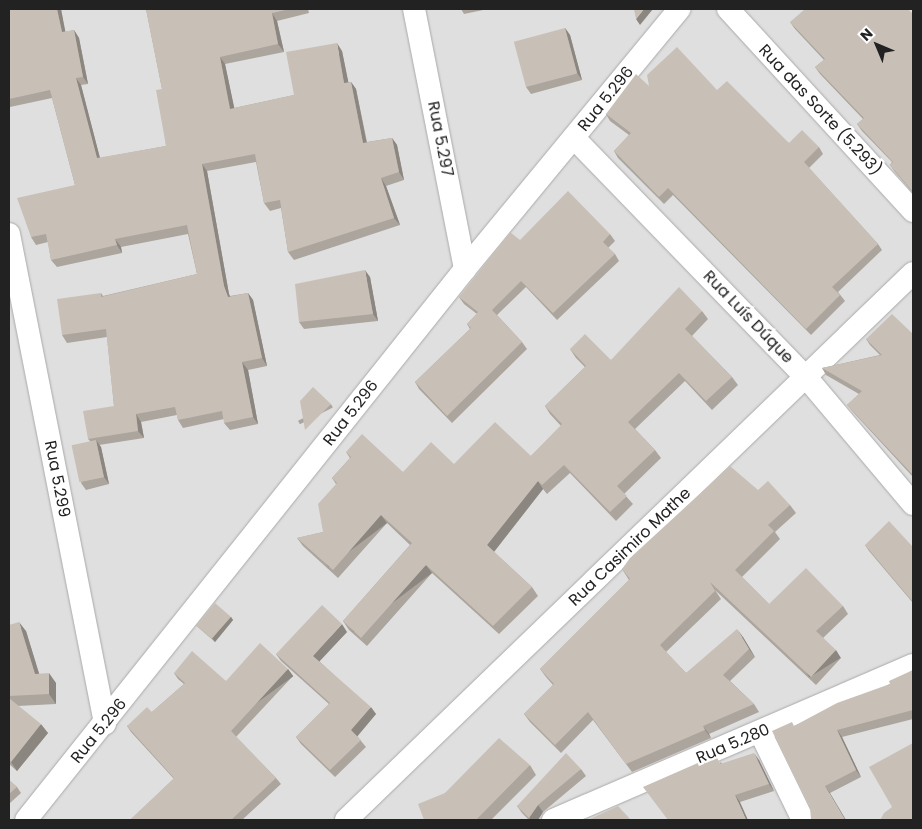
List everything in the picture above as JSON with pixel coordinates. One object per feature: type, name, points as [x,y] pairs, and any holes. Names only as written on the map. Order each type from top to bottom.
[{"type":"street","name":"Rua 5.297","points":[[414,9],[465,269]]},
{"type":"street","name":"Rua 5.296","points":[[26,820],[105,724],[465,269],[678,9]]},
{"type":"street","name":"Rua das Sorte (5.293)","points":[[728,9],[913,211]]},
{"type":"street","name":"Rua Luís Dúque","points":[[574,138],[806,378],[913,504]]},
{"type":"street","name":"Rua 5.299","points":[[9,234],[105,724]]},
{"type":"street","name":"Rua Casimiro Mathe","points":[[346,820],[913,273]]},
{"type":"street","name":"Rua 5.280","points":[[553,820],[913,665]]},
{"type":"street","points":[[760,732],[803,820]]},
{"type":"shaded area","points":[[9,9],[913,9],[913,820],[9,820]]},
{"type":"building","points":[[9,9],[57,9],[62,32],[74,30],[83,77],[76,78],[97,158],[166,146],[156,90],[162,89],[146,9],[290,9],[272,13],[278,44],[220,57],[230,109],[294,95],[286,52],[337,43],[344,83],[351,82],[363,143],[392,138],[399,172],[381,178],[394,218],[288,252],[280,200],[264,203],[255,154],[202,164],[224,286],[228,297],[248,293],[262,358],[242,362],[253,417],[224,423],[222,411],[178,420],[175,407],[136,414],[138,431],[88,439],[83,411],[114,406],[106,329],[62,335],[57,299],[101,293],[101,297],[197,274],[187,225],[115,239],[117,245],[51,260],[46,234],[31,237],[17,198],[75,185],[50,90],[9,99]]},
{"type":"building","points":[[634,9],[644,9],[636,19]]},
{"type":"building","points":[[805,9],[908,9],[913,12],[913,192],[890,165],[893,162],[857,124],[864,118],[815,67],[825,59],[790,22]]},
{"type":"building","points":[[565,28],[577,73],[526,87],[514,42]]},
{"type":"building","points":[[677,47],[717,90],[727,81],[789,143],[802,130],[819,147],[804,162],[878,244],[832,287],[840,295],[806,329],[668,188],[659,197],[614,151],[631,133],[606,114],[636,74],[649,86],[647,75]]},
{"type":"building","points":[[568,191],[610,234],[603,242],[615,254],[553,313],[521,281],[492,310],[522,342],[447,416],[415,382],[471,328],[467,324],[478,312],[459,297],[510,232],[520,240]]},
{"type":"building","points":[[365,270],[373,314],[299,322],[295,284]]},
{"type":"building","points":[[679,287],[702,311],[685,329],[732,377],[706,401],[679,373],[628,422],[655,450],[617,486],[627,496],[610,512],[564,465],[542,485],[538,481],[487,545],[532,587],[493,626],[426,565],[361,638],[343,621],[412,543],[381,515],[333,570],[297,538],[323,532],[318,504],[337,483],[332,478],[351,457],[346,452],[362,434],[403,472],[431,442],[454,464],[495,422],[531,456],[562,424],[545,406],[586,366],[570,349],[585,334],[611,360]]},
{"type":"building","points":[[892,314],[913,334],[913,475],[847,405],[862,391],[822,368],[882,355],[866,339]]},
{"type":"building","points":[[313,387],[331,404],[305,430],[300,401]]},
{"type":"building","points":[[96,440],[104,477],[79,482],[72,445]]},
{"type":"building","points":[[730,466],[758,490],[768,481],[790,505],[768,525],[774,531],[735,570],[769,604],[806,568],[843,606],[816,631],[836,650],[811,677],[710,582],[715,591],[660,645],[686,673],[737,629],[749,649],[723,675],[754,704],[703,726],[705,730],[626,764],[588,712],[555,745],[524,714],[554,684],[540,669],[630,579],[622,569],[630,558]]},
{"type":"building","points":[[889,521],[913,547],[913,602],[865,545]]},
{"type":"building","points":[[215,603],[231,617],[212,639],[196,625]]},
{"type":"building","points":[[322,605],[342,624],[313,656],[371,707],[351,730],[361,740],[330,770],[296,737],[330,703],[276,654]]},
{"type":"building","points":[[19,622],[35,674],[49,673],[49,694],[9,696],[9,625]]},
{"type":"building","points":[[260,643],[288,669],[231,731],[276,778],[231,820],[130,820],[174,778],[127,726],[147,707],[152,712],[185,683],[174,673],[192,651],[226,681]]},
{"type":"building","points":[[913,670],[913,710],[837,730],[856,770],[825,786],[845,820],[811,820],[810,807],[772,731],[792,722],[794,726],[837,703],[890,684],[889,681]]},
{"type":"building","points":[[9,698],[41,724],[11,762],[9,760]]},
{"type":"building","points":[[499,738],[530,765],[476,820],[424,820],[418,804],[445,793]]},
{"type":"building","points":[[913,743],[913,820],[880,820],[884,813],[892,807],[869,767]]},
{"type":"building","points":[[566,753],[581,769],[538,805],[529,818],[517,806]]},
{"type":"building","points":[[754,753],[769,784],[735,795],[746,820],[668,820],[643,787],[716,755],[720,764]]},
{"type":"building","points":[[9,780],[17,787],[9,794]]},
{"type":"building","points":[[618,806],[631,820],[588,820]]}]
